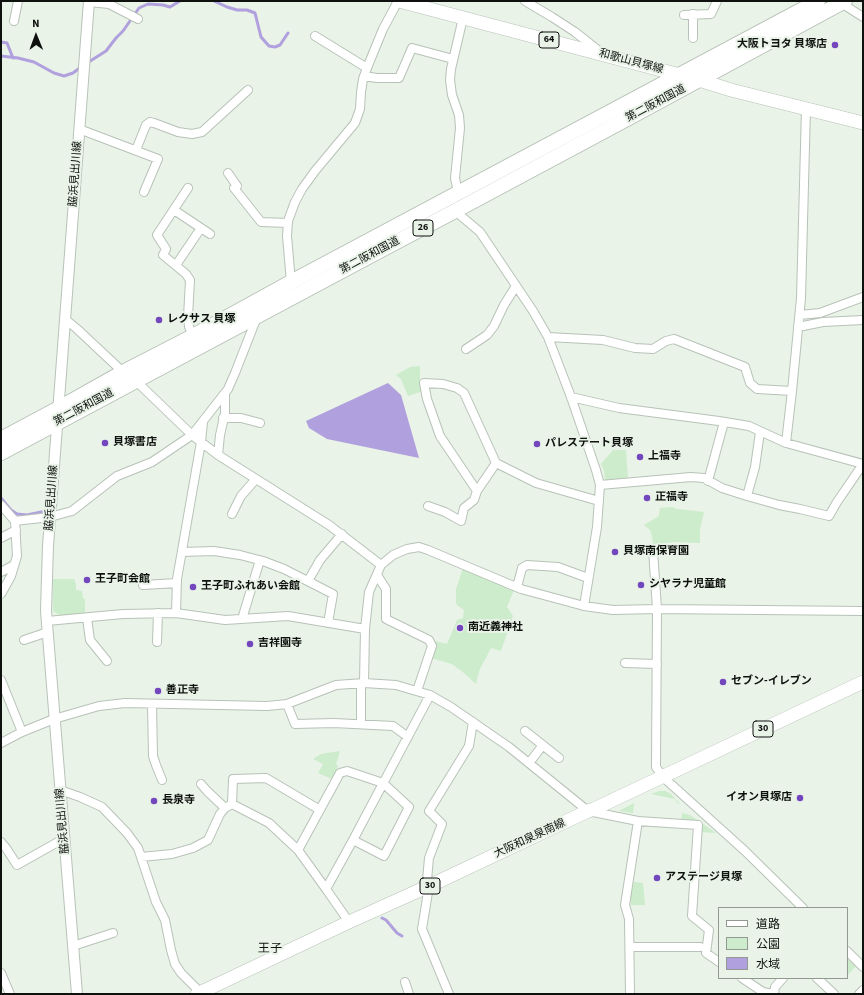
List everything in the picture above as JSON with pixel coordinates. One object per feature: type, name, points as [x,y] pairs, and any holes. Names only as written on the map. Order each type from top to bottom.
[{"type":"highway","name":"第二阪和国道","points":[[1,439],[123,372],[193,336],[291,282],[818,1]]},
{"type":"highway","name":"第二阪和国道","points":[[1,453],[843,2]]},
{"type":"main road","name":"和歌山貝塚線","points":[[399,1],[699,80],[731,90],[863,122]]},
{"type":"main road","name":"大阪和泉泉南線","points":[[199,994],[348,922],[594,810],[863,682]]},
{"type":"street","points":[[14,21],[18,1]]},
{"type":"street","points":[[291,282],[287,236],[288,223],[295,202],[302,188],[355,122],[360,109],[361,92],[366,72],[383,29],[399,1]]},
{"type":"street","points":[[525,1],[552,16],[604,55]]},
{"type":"street","points":[[693,38],[689,15],[712,14],[717,1]]},
{"type":"street","points":[[89,2],[109,4],[138,19]]},
{"type":"street","name":"脇浜見出川線","points":[[77,994],[46,611],[50,517],[89,2]]},
{"type":"street","points":[[843,2],[863,17]]},
{"type":"street","points":[[458,194],[455,178],[460,128],[459,115],[452,94],[450,80],[453,59],[463,18]]},
{"type":"street","points":[[315,36],[366,72],[377,78],[399,78],[412,48],[453,59]]},
{"type":"street","points":[[136,150],[146,125],[150,122],[178,132],[192,134],[202,132],[248,90]]},
{"type":"street","points":[[786,443],[800,315],[806,108]]},
{"type":"street","points":[[79,129],[158,159],[144,192]]},
{"type":"street","points":[[228,173],[237,186],[234,188],[261,222],[288,223]]},
{"type":"street","points":[[188,188],[157,235],[166,249],[163,255],[186,274],[190,280],[188,317],[189,327],[193,336]]},
{"type":"street","points":[[174,210],[210,234]]},
{"type":"street","points":[[455,211],[480,232],[533,311],[548,338],[596,470],[600,485],[597,527],[584,606]]},
{"type":"street","points":[[176,265],[201,228]]},
{"type":"street","points":[[466,349],[487,335],[494,326],[504,305],[516,286]]},
{"type":"street","points":[[800,315],[820,313],[863,297]]},
{"type":"street","points":[[15,521],[50,517],[72,511],[117,476],[152,462],[192,435],[226,393],[236,373],[257,317]]},
{"type":"street","points":[[65,319],[123,372]]},
{"type":"street","points":[[798,327],[823,322],[863,320]]},
{"type":"street","points":[[548,338],[603,340],[635,348],[653,349],[666,340],[674,340],[746,367],[750,383],[757,389],[792,391]]},
{"type":"street","points":[[136,381],[192,435],[218,455],[329,524],[381,565]]},
{"type":"street","points":[[477,491],[440,436],[427,399],[424,383],[443,384],[457,388],[464,393],[496,463],[536,483],[599,502]]},
{"type":"street","points":[[218,455],[220,435],[225,413],[226,393]]},
{"type":"street","points":[[570,396],[619,408],[749,426],[786,443],[863,464],[829,516],[800,508],[779,506],[722,488],[704,478],[691,477],[600,485]]},
{"type":"street","points":[[223,418],[241,418],[260,423]]},
{"type":"street","points":[[176,613],[177,583],[201,442],[203,421]]},
{"type":"street","points":[[708,480],[724,422]]},
{"type":"street","points":[[747,496],[756,467],[760,432]]},
{"type":"street","points":[[428,506],[446,512],[461,521],[464,508],[474,500],[477,491],[496,463]]},
{"type":"street","points":[[232,514],[241,496],[256,479]]},
{"type":"street","points":[[1,505],[15,521],[17,556],[11,576],[1,594]]},
{"type":"street","points":[[1,538],[16,530]]},
{"type":"street","points":[[308,581],[320,560],[342,534]]},
{"type":"street","points":[[361,724],[365,629],[369,592],[381,565],[393,556],[407,549],[419,547],[518,587],[584,606],[613,610],[863,611]]},
{"type":"street","points":[[182,552],[214,550],[260,560],[284,569],[333,594],[328,623]]},
{"type":"street","points":[[653,550],[657,609],[656,767],[663,777],[745,851],[802,907]]},
{"type":"street","points":[[242,619],[260,560]]},
{"type":"street","points":[[1,572],[14,565]]},
{"type":"street","points":[[518,587],[522,568],[527,565],[558,567],[588,578]]},
{"type":"street","points":[[377,575],[386,589],[386,619],[429,640],[432,646],[417,690]]},
{"type":"street","points":[[143,585],[177,583]]},
{"type":"street","points":[[24,640],[47,627],[87,618],[123,614],[176,613],[225,620],[288,616],[365,629]]},
{"type":"street","points":[[157,642],[158,614]]},
{"type":"street","points":[[87,618],[90,640],[107,661]]},
{"type":"street","points":[[625,663],[657,664]]},
{"type":"street","points":[[1,680],[22,732]]},
{"type":"street","points":[[1,743],[22,732],[54,719],[100,706],[125,703],[267,706],[287,704],[336,685],[363,683],[396,685],[417,690],[430,695],[451,707],[509,747],[588,812],[638,821],[698,825],[692,916],[709,930],[706,953],[718,961]]},
{"type":"street","points":[[326,889],[430,695]]},
{"type":"street","points":[[152,704],[153,756],[162,780]]},
{"type":"street","points":[[287,704],[295,724],[334,723],[393,726],[408,737]]},
{"type":"street","points":[[449,994],[422,929],[429,886],[427,880],[428,858],[442,824],[429,811],[469,746],[473,722]]},
{"type":"street","points":[[525,730],[559,758]]},
{"type":"street","points":[[529,763],[543,745]]},
{"type":"street","points":[[298,850],[340,773],[347,771],[383,783],[409,807],[384,856],[353,840]]},
{"type":"street","points":[[141,857],[172,854],[193,848],[208,840],[220,814],[229,806],[233,779],[266,778],[320,810]]},
{"type":"street","points":[[201,784],[207,792],[229,806],[269,823],[298,850],[348,922]]},
{"type":"street","points":[[60,790],[102,807],[127,833],[138,848],[156,902],[165,920],[175,964],[181,974],[199,994]]},
{"type":"street","points":[[630,994],[629,919],[625,906],[638,821]]},
{"type":"street","points":[[1,842],[17,865],[64,838]]},
{"type":"street","points":[[73,946],[113,933]]},
{"type":"street","points":[[630,946],[700,947]]},
{"type":"street","points":[[848,952],[863,967]]},
{"type":"street","points":[[1,973],[10,994]]},
{"type":"street","points":[[744,979],[763,992],[773,994],[775,987],[782,979]]},
{"type":"street","points":[[818,979],[834,994]]},
{"type":"street","points":[[405,982],[409,994]]},
{"type":"street","points":[[859,994],[863,990]]},
{"type":"green space","points":[[420,366],[420,380],[423,391],[408,396],[401,379],[396,375],[410,367]]},
{"type":"green space","points":[[613,450],[626,450],[628,479],[605,480],[604,471],[601,464]]},
{"type":"green space","points":[[672,507],[677,509],[704,512],[700,529],[700,543],[676,542],[653,544],[650,530],[644,525],[659,516],[660,508]]},
{"type":"green space","points":[[463,568],[514,590],[507,607],[513,616],[501,651],[491,648],[479,671],[476,684],[452,664],[431,658],[435,641],[447,644],[457,620],[463,618],[464,610],[456,603],[456,589]]},
{"type":"green space","points":[[53,579],[74,579],[76,590],[82,591],[83,598],[85,599],[85,614],[59,615],[53,611]]},
{"type":"green space","points":[[340,751],[336,764],[338,766],[332,779],[318,773],[323,764],[313,759],[321,754]]},
{"type":"green space","points":[[659,791],[665,791],[671,794],[680,804],[677,803],[675,799],[651,794]]},
{"type":"green space","points":[[634,803],[633,813],[619,811]]},
{"type":"green space","points":[[682,813],[690,815],[716,833],[701,832],[681,822]]},
{"type":"green space","points":[[634,882],[643,883],[645,905],[631,905],[631,893]]},
{"type":"green space","points":[[848,959],[856,966],[848,975]]},
{"type":"water","points":[[388,383],[401,395],[419,458],[327,439],[309,428],[306,421]]},
{"type":"waterway","points":[[87,63],[106,51],[123,31],[139,8],[148,4],[170,7],[180,1]]},
{"type":"waterway","points":[[214,1],[237,10],[247,10],[255,13],[261,37],[269,46],[275,47],[280,45],[288,33]]},
{"type":"waterway","points":[[1,42],[7,43],[13,58]]},
{"type":"waterway","points":[[1,56],[34,62],[54,73],[64,76],[73,73],[81,67]]},
{"type":"waterway","points":[[1,498],[11,510],[17,514],[27,515],[46,511]]},
{"type":"waterway","points":[[382,918],[402,936]]},
{"type":"place","name":"大阪トヨタ 貝塚店","points":[[835,45]]},
{"type":"place","name":"レクサス 貝塚","points":[[159,320]]},
{"type":"place","name":"貝塚書店","points":[[105,443]]},
{"type":"place","name":"パレステート貝塚","points":[[537,444]]},
{"type":"place","name":"上福寺","points":[[640,457]]},
{"type":"place","name":"正福寺","points":[[647,498]]},
{"type":"place","name":"貝塚南保育園","points":[[615,552]]},
{"type":"place","name":"王子町会館","points":[[87,580]]},
{"type":"place","name":"シヤラナ児童館","points":[[641,585]]},
{"type":"place","name":"王子町ふれあい会館","points":[[193,587]]},
{"type":"place","name":"南近義神社","points":[[460,628]]},
{"type":"place","name":"吉祥園寺","points":[[250,644]]},
{"type":"place","name":"セブン-イレブン","points":[[723,682]]},
{"type":"place","name":"善正寺","points":[[158,691]]},
{"type":"place","name":"イオン貝塚店","points":[[800,798]]},
{"type":"place","name":"長泉寺","points":[[154,801]]},
{"type":"place","name":"アステージ貝塚","points":[[657,878]]},
{"type":"district","name":"王子","points":[[270,949]]}]
